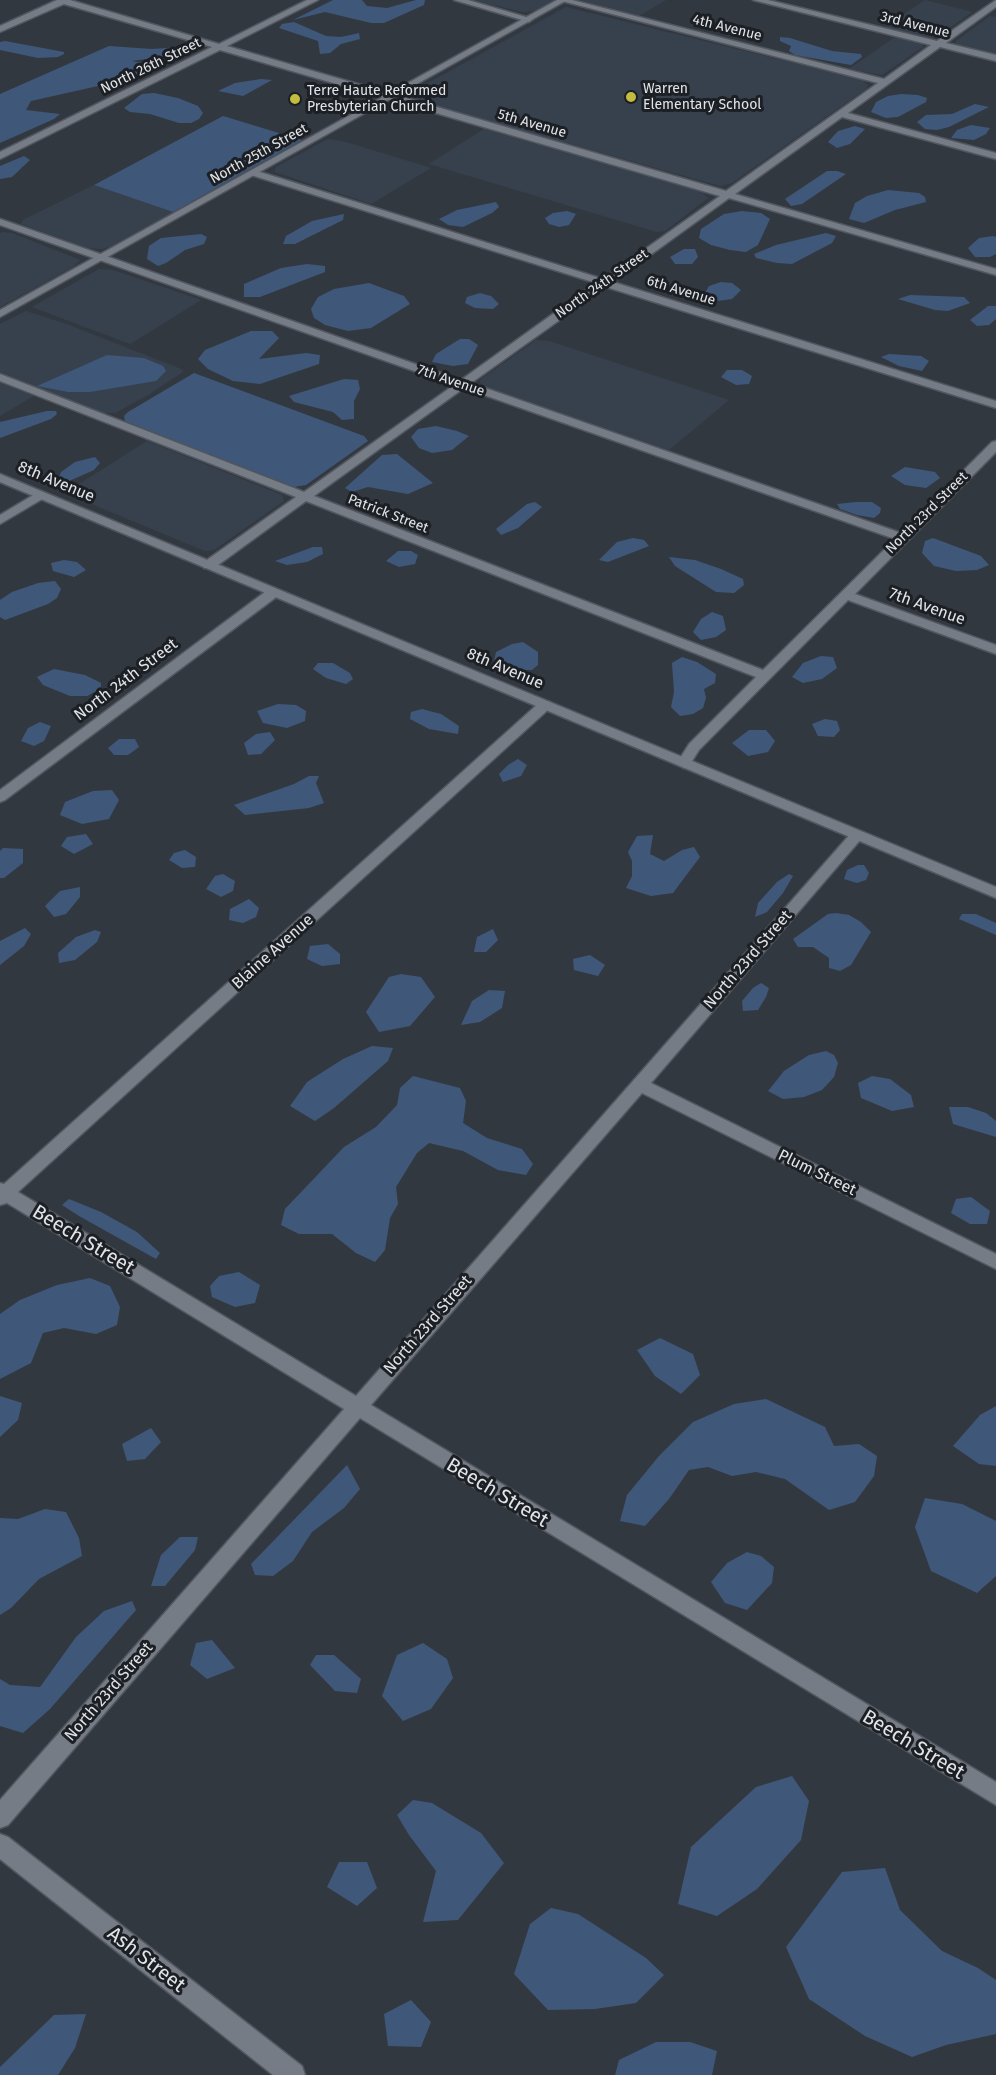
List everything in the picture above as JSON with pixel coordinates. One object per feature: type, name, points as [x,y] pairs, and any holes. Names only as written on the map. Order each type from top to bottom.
[{"type":"street","name":"5th Avenue","points":[[63,0],[389,97],[996,272]]},
{"type":"street","points":[[0,29],[63,0]]},
{"type":"street","name":"North 26th Street","points":[[0,156],[314,0]]},
{"type":"street","points":[[458,0],[529,19]]},
{"type":"street","name":"North 25th Street","points":[[0,314],[563,0]]},
{"type":"street","name":"4th Avenue","points":[[563,0],[886,82]]},
{"type":"street","name":"3rd Avenue","points":[[757,0],[996,58]]},
{"type":"street","name":"North 24th Street","points":[[209,565],[996,3]]},
{"type":"street","points":[[840,114],[996,156]]},
{"type":"street","name":"6th Avenue","points":[[254,173],[996,405]]},
{"type":"street","name":"7th Avenue","points":[[0,222],[99,259],[903,538]]},
{"type":"street","name":"Patrick Street","points":[[0,377],[739,668],[765,676]]},
{"type":"street","name":"North 23rd Street","points":[[684,763],[694,747],[996,445]]},
{"type":"street","name":"8th Avenue","points":[[0,478],[996,893]]},
{"type":"street","points":[[0,520],[40,495]]},
{"type":"street","name":"North 24th Street","points":[[0,797],[274,592]]},
{"type":"street","name":"7th Avenue","points":[[846,595],[996,650]]},
{"type":"street","name":"Blaine Avenue","points":[[2,1194],[545,705]]},
{"type":"street","name":"North 23rd Street","points":[[0,1817],[857,835]]},
{"type":"street","name":"Plum Street","points":[[638,1084],[996,1262]]},
{"type":"street","name":"Beech Street","points":[[2,1194],[996,1794]]},
{"type":"street","name":"Ash Street","points":[[0,1845],[293,2075]]},
{"type":"shaded area","points":[[333,0],[362,0],[367,6],[387,8],[416,0],[425,0],[424,5],[384,23],[371,23],[325,12],[293,20]]},
{"type":"shaded area","points":[[473,0],[556,0],[538,10],[523,12]]},
{"type":"shaded area","points":[[579,0],[666,0],[639,16]]},
{"type":"shaded area","points":[[925,0],[972,12],[935,38],[884,28]]},
{"type":"shaded area","name":"Warren Elementary School","points":[[566,7],[862,80],[868,85],[866,89],[732,183],[720,186],[421,102],[408,96]]},
{"type":"shaded area","points":[[990,16],[996,17],[996,55],[956,44],[956,41]]},
{"type":"shaded area","points":[[294,22],[326,36],[341,37],[359,33],[360,39],[341,44],[330,53],[320,54],[318,41],[279,28],[282,24]]},
{"type":"shaded area","points":[[780,37],[832,51],[861,54],[862,57],[851,65],[795,55],[789,51],[791,46],[780,41]]},
{"type":"shaded area","points":[[895,37],[922,44],[923,47],[882,75],[849,69]]},
{"type":"shaded area","points":[[0,42],[64,52],[64,54],[58,57],[38,58],[0,50]]},
{"type":"shaded area","points":[[109,46],[152,49],[181,47],[186,51],[176,55],[132,61],[157,66],[129,79],[31,101],[26,110],[60,114],[54,119],[0,143],[0,94]]},
{"type":"shaded area","points":[[261,79],[272,80],[243,96],[218,91],[235,83]]},
{"type":"shaded area","points":[[154,93],[178,98],[198,106],[203,113],[199,119],[191,123],[179,123],[150,114],[130,112],[124,108],[142,94]]},
{"type":"shaded area","points":[[901,94],[927,98],[926,102],[898,117],[886,118],[871,112],[876,102],[888,96]]},
{"type":"shaded area","points":[[975,104],[989,107],[949,127],[937,130],[925,129],[917,122],[926,115],[952,114]]},
{"type":"shaded area","points":[[223,116],[302,140],[173,212],[94,185]]},
{"type":"shaded area","points":[[971,125],[990,128],[986,134],[974,140],[951,138],[957,130]]},
{"type":"shaded area","points":[[855,126],[865,129],[850,144],[837,148],[828,142],[838,131]]},
{"type":"shaded area","points":[[484,129],[701,192],[708,198],[665,231],[657,232],[429,164]]},
{"type":"shaded area","points":[[328,139],[346,142],[431,168],[371,204],[275,172],[276,167]]},
{"type":"shaded area","points":[[24,156],[30,160],[12,177],[0,179],[0,166]]},
{"type":"shaded area","points":[[827,171],[846,174],[802,204],[791,206],[785,199]]},
{"type":"shaded area","points":[[94,185],[173,212],[112,246],[102,249],[88,248],[21,224],[23,220]]},
{"type":"shaded area","points":[[888,190],[919,193],[925,197],[926,202],[895,210],[864,223],[849,219],[855,203],[867,196]]},
{"type":"shaded area","points":[[496,202],[499,207],[492,213],[463,227],[448,225],[439,219],[457,210]]},
{"type":"shaded area","points":[[567,211],[576,214],[569,225],[559,227],[549,224],[545,218],[553,213]]},
{"type":"shaded area","points":[[742,211],[761,213],[770,219],[758,245],[746,252],[711,245],[699,238],[701,229],[724,214]]},
{"type":"shaded area","points":[[344,214],[343,220],[295,244],[283,244],[286,236],[312,221]]},
{"type":"shaded area","points":[[2,232],[12,233],[80,260],[73,267],[0,307],[0,234]]},
{"type":"shaded area","points":[[826,233],[836,236],[832,243],[792,264],[756,258],[754,254],[776,245]]},
{"type":"shaded area","points":[[201,234],[207,237],[204,244],[185,250],[166,263],[158,266],[147,259],[149,246],[161,238]]},
{"type":"shaded area","points":[[996,237],[996,254],[990,257],[975,257],[968,248],[979,238]]},
{"type":"shaded area","points":[[684,249],[695,249],[698,257],[692,264],[675,264],[670,257]]},
{"type":"shaded area","points":[[307,264],[325,266],[325,272],[260,297],[244,297],[244,284],[281,268]]},
{"type":"shaded area","points":[[99,269],[113,270],[201,300],[130,344],[32,307]]},
{"type":"shaded area","points":[[721,282],[732,283],[741,290],[732,299],[718,301],[703,296],[709,286]]},
{"type":"shaded area","points":[[369,283],[404,296],[410,304],[371,328],[348,331],[325,325],[314,318],[311,309],[318,297],[334,289]]},
{"type":"shaded area","points":[[480,293],[491,296],[499,304],[493,309],[475,308],[465,303],[467,297]]},
{"type":"shaded area","points":[[910,295],[964,297],[970,303],[948,311],[935,310],[898,299]]},
{"type":"shaded area","points":[[988,306],[996,306],[996,319],[989,325],[977,326],[970,320]]},
{"type":"shaded area","points":[[26,311],[69,325],[181,369],[183,372],[115,413],[102,413],[0,372],[0,324]]},
{"type":"shaded area","points":[[251,331],[272,331],[279,338],[259,359],[306,353],[320,355],[319,364],[260,384],[233,381],[208,369],[198,359],[205,350]]},
{"type":"shaded area","points":[[460,339],[469,339],[478,345],[468,364],[453,366],[432,362],[436,354]]},
{"type":"shaded area","points":[[536,340],[549,341],[729,400],[669,450],[481,385],[480,380]]},
{"type":"shaded area","points":[[889,354],[921,356],[929,361],[922,371],[899,366],[881,357]]},
{"type":"shaded area","points":[[107,355],[144,358],[163,366],[166,371],[156,381],[90,392],[68,392],[37,386]]},
{"type":"shaded area","points":[[727,370],[742,370],[752,376],[749,384],[736,385],[721,377]]},
{"type":"shaded area","points":[[194,373],[364,436],[368,441],[306,485],[294,487],[125,421],[124,416],[128,412]]},
{"type":"shaded area","points":[[344,379],[358,380],[360,389],[354,401],[354,419],[342,420],[333,412],[294,402],[289,396]]},
{"type":"shaded area","points":[[0,382],[34,396],[0,416]]},
{"type":"shaded area","points":[[56,411],[57,414],[51,419],[0,438],[0,422]]},
{"type":"shaded area","points":[[436,426],[469,436],[452,450],[432,453],[419,448],[411,437],[418,429]]},
{"type":"shaded area","points":[[147,441],[282,495],[284,501],[214,550],[205,551],[65,493]]},
{"type":"shaded area","points":[[397,454],[433,483],[408,494],[368,487],[352,492],[345,488],[382,455]]},
{"type":"shaded area","points":[[95,457],[100,463],[94,470],[67,482],[58,480],[61,472],[75,462]]},
{"type":"shaded area","points":[[905,467],[935,472],[940,478],[926,488],[905,485],[891,476]]},
{"type":"shaded area","points":[[535,502],[542,507],[518,528],[501,535],[496,529],[527,504]]},
{"type":"shaded area","points":[[872,502],[881,508],[880,513],[874,518],[857,515],[840,509],[837,504]]},
{"type":"shaded area","points":[[633,538],[644,540],[649,546],[608,562],[599,560],[617,542]]},
{"type":"shaded area","points":[[933,538],[981,556],[989,565],[977,570],[956,571],[934,566],[922,553],[925,541]]},
{"type":"shaded area","points":[[313,547],[322,547],[323,554],[307,562],[287,565],[275,561]]},
{"type":"shaded area","points":[[398,551],[411,551],[418,555],[415,564],[399,567],[386,561]]},
{"type":"shaded area","points":[[669,557],[695,560],[721,569],[743,579],[744,585],[734,593],[716,592],[675,566]]},
{"type":"shaded area","points":[[64,560],[77,562],[86,570],[74,577],[53,571],[51,563]]},
{"type":"shaded area","points":[[55,581],[61,589],[57,598],[48,604],[5,620],[0,617],[0,600],[12,592],[38,583]]},
{"type":"shaded area","points":[[712,612],[723,616],[726,630],[716,637],[701,640],[693,632],[701,619]]},
{"type":"shaded area","points":[[523,642],[538,652],[538,665],[532,670],[513,670],[494,661],[496,652],[512,644]]},
{"type":"shaded area","points":[[821,656],[833,657],[837,668],[822,679],[803,683],[792,677],[803,663]]},
{"type":"shaded area","points":[[682,657],[697,662],[716,674],[715,683],[704,689],[706,698],[703,708],[693,714],[680,716],[671,707],[674,692],[672,663]]},
{"type":"shaded area","points":[[318,663],[333,663],[350,673],[353,679],[346,684],[326,678],[313,669]]},
{"type":"shaded area","points":[[54,669],[85,675],[101,683],[101,689],[87,696],[70,696],[43,685],[37,677]]},
{"type":"shaded area","points":[[278,704],[296,705],[306,711],[305,721],[287,728],[263,723],[257,711]]},
{"type":"shaded area","points":[[422,709],[441,714],[459,726],[458,734],[429,729],[410,719],[411,712]]},
{"type":"shaded area","points":[[825,719],[837,721],[840,730],[834,737],[818,736],[812,724]]},
{"type":"shaded area","points":[[40,722],[51,726],[44,741],[34,746],[21,741],[28,728]]},
{"type":"shaded area","points":[[749,730],[766,730],[775,741],[768,752],[748,756],[732,743]]},
{"type":"shaded area","points":[[270,732],[275,740],[261,754],[248,755],[244,743],[256,734]]},
{"type":"shaded area","points":[[119,739],[135,739],[139,747],[128,755],[114,755],[108,748]]},
{"type":"shaded area","points":[[518,759],[527,765],[521,776],[503,782],[499,774]]},
{"type":"shaded area","points":[[309,776],[319,776],[316,783],[324,803],[309,808],[245,815],[234,805],[294,784]]},
{"type":"shaded area","points":[[112,790],[119,800],[109,819],[82,824],[60,815],[65,802],[93,791]]},
{"type":"shaded area","points":[[86,834],[93,844],[74,854],[61,846],[67,837]]},
{"type":"shaded area","points":[[653,835],[650,854],[664,861],[682,850],[694,847],[700,857],[673,893],[651,896],[626,888],[632,876],[632,861],[628,852],[637,836]]},
{"type":"shaded area","points":[[3,848],[23,849],[23,863],[4,878],[0,878],[0,851]]},
{"type":"shaded area","points":[[185,850],[196,857],[195,867],[182,868],[169,860],[174,853]]},
{"type":"shaded area","points":[[864,865],[869,873],[866,880],[857,883],[844,879],[847,870]]},
{"type":"shaded area","points":[[223,874],[235,881],[233,891],[221,897],[206,889],[215,876]]},
{"type":"shaded area","points":[[789,874],[793,876],[783,893],[767,912],[755,917],[758,903],[777,882]]},
{"type":"shaded area","points":[[80,887],[80,897],[66,914],[54,917],[45,906],[60,891]]},
{"type":"shaded area","points":[[249,899],[259,908],[256,917],[243,923],[229,920],[230,909]]},
{"type":"shaded area","points":[[828,914],[849,915],[871,932],[851,965],[840,971],[829,968],[829,958],[813,947],[798,947],[793,939]]},
{"type":"shaded area","points":[[962,914],[976,914],[996,923],[996,935],[959,919]]},
{"type":"shaded area","points":[[25,928],[31,934],[24,946],[0,965],[0,941]]},
{"type":"shaded area","points":[[493,929],[498,940],[486,952],[474,952],[477,937]]},
{"type":"shaded area","points":[[95,930],[101,932],[97,942],[75,960],[59,963],[58,953],[76,937]]},
{"type":"shaded area","points":[[328,944],[340,954],[340,964],[322,966],[307,959],[310,946]]},
{"type":"shaded area","points":[[590,955],[605,965],[598,976],[574,970],[573,959]]},
{"type":"shaded area","points":[[401,974],[421,977],[435,997],[410,1026],[379,1032],[366,1012],[389,977]]},
{"type":"shaded area","points":[[761,983],[769,988],[758,1010],[743,1011],[742,1001],[753,988]]},
{"type":"shaded area","points":[[489,990],[505,991],[502,1008],[480,1022],[461,1025],[472,1001]]},
{"type":"shaded area","points":[[372,1046],[393,1048],[388,1061],[334,1108],[315,1121],[290,1106],[307,1082],[343,1059]]},
{"type":"shaded area","points":[[826,1051],[834,1055],[838,1063],[834,1077],[822,1090],[804,1097],[783,1099],[768,1091],[784,1071],[809,1055]]},
{"type":"shaded area","points":[[413,1076],[460,1088],[466,1101],[463,1123],[487,1138],[522,1149],[533,1164],[526,1175],[498,1170],[463,1151],[429,1143],[417,1153],[396,1187],[398,1204],[390,1218],[385,1250],[375,1262],[356,1253],[332,1234],[299,1234],[281,1225],[285,1209],[344,1147],[376,1127],[397,1105],[400,1088]]},
{"type":"shaded area","points":[[872,1076],[890,1079],[911,1095],[914,1107],[892,1111],[861,1098],[858,1083]]},
{"type":"shaded area","points":[[949,1107],[968,1107],[986,1113],[996,1121],[996,1137],[953,1124]]},
{"type":"shaded area","points":[[971,1197],[990,1211],[987,1224],[970,1224],[951,1213],[956,1199]]},
{"type":"shaded area","points":[[69,1199],[101,1212],[137,1232],[160,1253],[156,1259],[79,1216],[62,1205]]},
{"type":"shaded area","points":[[239,1272],[260,1285],[255,1303],[235,1307],[212,1297],[210,1286],[219,1276]]},
{"type":"shaded area","points":[[90,1278],[110,1286],[120,1307],[117,1325],[96,1334],[64,1328],[43,1333],[31,1363],[0,1379],[0,1314],[20,1300],[57,1285]]},
{"type":"shaded area","points":[[660,1338],[693,1354],[700,1375],[681,1394],[655,1376],[637,1350]]},
{"type":"shaded area","points":[[0,1396],[22,1403],[18,1420],[0,1437]]},
{"type":"shaded area","points":[[766,1399],[825,1427],[834,1446],[859,1444],[877,1456],[874,1476],[855,1502],[829,1510],[785,1479],[756,1472],[732,1476],[708,1467],[689,1470],[669,1499],[645,1526],[620,1521],[627,1495],[659,1456],[693,1422],[734,1404]]},
{"type":"shaded area","points":[[996,1406],[996,1466],[979,1464],[953,1446],[980,1415]]},
{"type":"shaded area","points":[[151,1428],[161,1442],[145,1459],[127,1461],[122,1444]]},
{"type":"shaded area","points":[[347,1465],[360,1489],[344,1508],[312,1532],[293,1561],[273,1576],[255,1575],[251,1564]]},
{"type":"shaded area","points":[[925,1498],[962,1504],[996,1521],[996,1576],[977,1593],[931,1571],[915,1527]]},
{"type":"shaded area","points":[[45,1509],[66,1512],[79,1538],[82,1556],[39,1579],[11,1608],[0,1615],[0,1518],[18,1519]]},
{"type":"shaded area","points":[[180,1537],[198,1537],[195,1550],[165,1586],[151,1586],[161,1555]]},
{"type":"shaded area","points":[[747,1552],[761,1556],[774,1567],[772,1583],[747,1610],[725,1603],[711,1582],[727,1563]]},
{"type":"shaded area","points":[[132,1601],[136,1610],[50,1709],[23,1733],[0,1726],[0,1679],[10,1685],[40,1687],[76,1637],[104,1611]]},
{"type":"shaded area","points":[[212,1640],[235,1668],[207,1679],[190,1665],[196,1643]]},
{"type":"shaded area","points":[[423,1643],[447,1659],[453,1678],[431,1709],[403,1721],[382,1696],[397,1655]]},
{"type":"shaded area","points":[[316,1655],[334,1655],[361,1679],[357,1693],[335,1691],[310,1665]]},
{"type":"shaded area","points":[[792,1776],[809,1801],[801,1840],[757,1889],[717,1916],[678,1904],[691,1847],[756,1787]]},
{"type":"shaded area","points":[[413,1800],[432,1803],[481,1833],[504,1863],[458,1920],[423,1922],[436,1871],[397,1815]]},
{"type":"shaded area","points":[[339,1862],[367,1862],[377,1888],[357,1906],[327,1887]]},
{"type":"shaded area","points":[[885,1868],[900,1910],[942,1951],[978,1968],[996,1980],[996,2034],[946,2045],[912,2057],[865,2036],[809,1999],[786,1947],[842,1872]]},
{"type":"shaded area","points":[[551,1908],[578,1914],[646,1958],[664,1975],[636,2003],[595,2009],[548,2010],[514,1974],[530,1924]]},
{"type":"shaded area","points":[[411,2000],[431,2022],[421,2047],[388,2046],[384,2014]]},
{"type":"shaded area","points":[[86,2014],[75,2048],[58,2075],[0,2075],[0,2067],[54,2015]]},
{"type":"shaded area","points":[[656,2042],[690,2042],[717,2051],[712,2075],[615,2075],[619,2060]]},
{"type":"place","name":"Warren Elementary School","points":[[631,97]]},
{"type":"place","name":"Terre Haute Reformed Presbyterian Church","points":[[295,99]]}]
